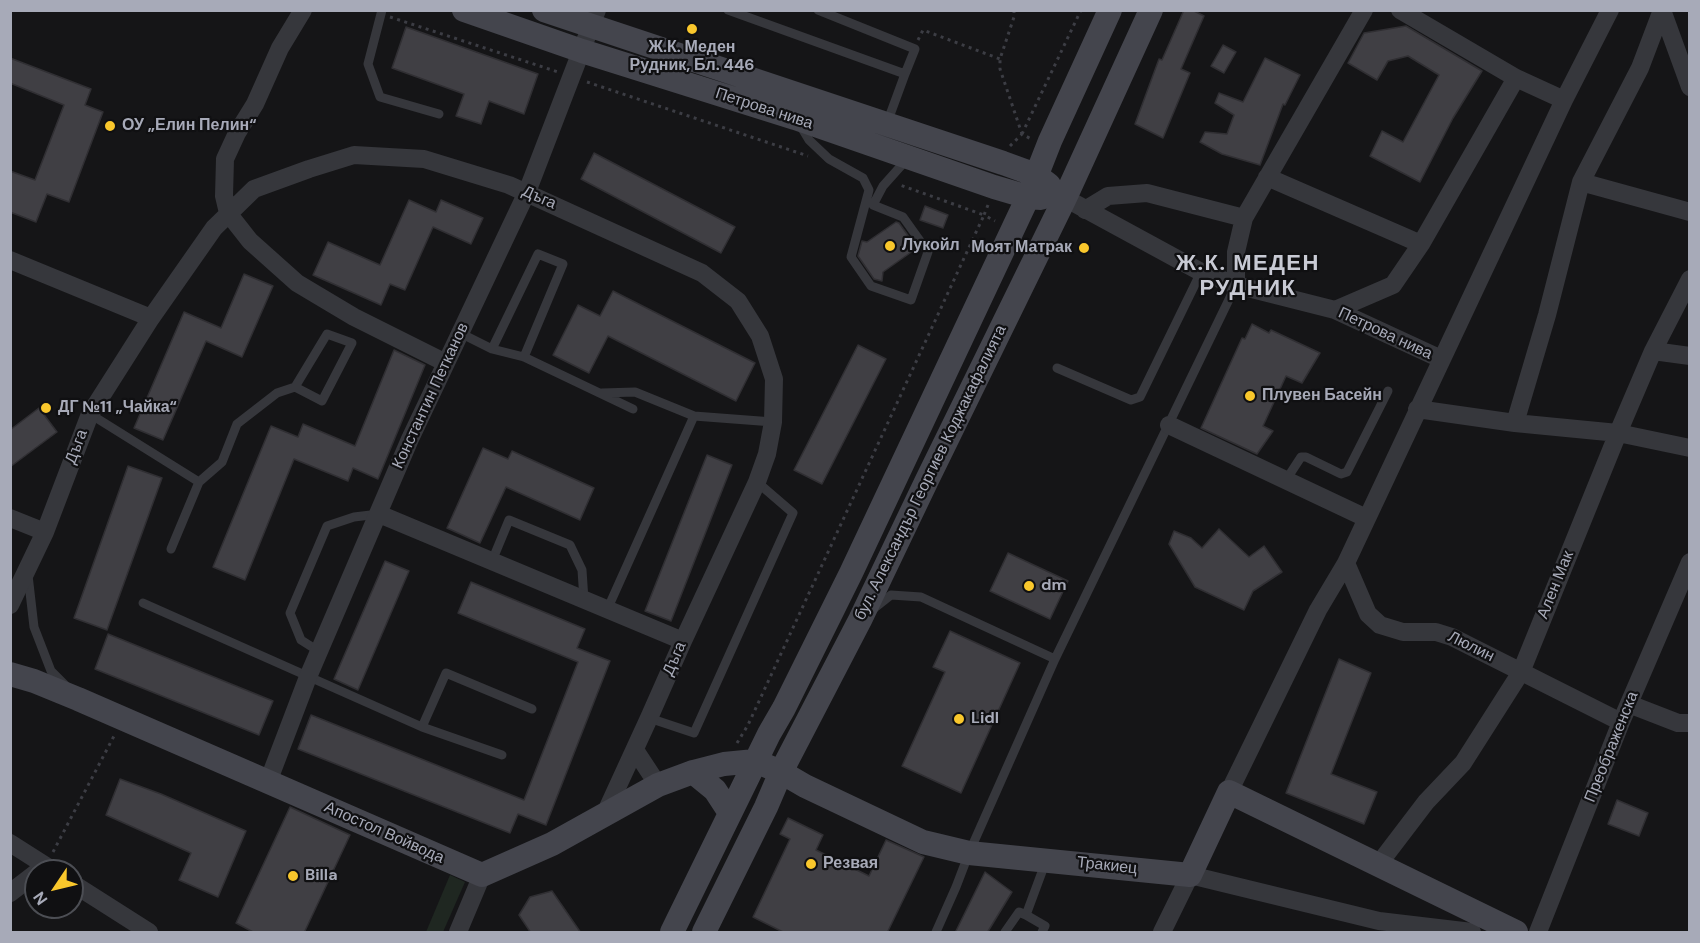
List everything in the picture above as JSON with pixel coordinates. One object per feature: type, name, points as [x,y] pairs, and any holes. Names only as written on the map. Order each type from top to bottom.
[{"type":"street","points":[[303,10],[280,48],[255,104],[237,133],[225,159],[224,196],[228,213],[250,241],[297,283],[354,317],[446,363]]},
{"type":"street","name":"Петрова нива","points":[[465,10],[582,51],[795,118],[1028,197],[1075,204]]},
{"type":"street","name":"Петрова нива","points":[[544,10],[594,19],[886,125],[1036,175],[1075,204],[1201,272],[1236,285],[1335,310],[1441,359]]},
{"type":"street","name":"бул. Александър Георгиев Коджакафалията","points":[[672,933],[755,761],[851,573],[1028,197],[1050,141],[1110,10]]},
{"type":"street","name":"бул. Александър Георгиев Коджакафалията","points":[[709,930],[781,772],[860,620],[927,480],[1075,204],[1151,10]]},
{"type":"street","points":[[1236,285],[1236,252],[1244,218],[1364,10]]},
{"type":"street","points":[[1400,10],[1516,78],[1564,100]]},
{"type":"street","points":[[1162,933],[1228,792],[1318,610],[1346,563],[1564,100],[1610,10]]},
{"type":"street","points":[[1662,10],[1689,87]]},
{"type":"street","points":[[1515,423],[1547,315],[1581,182],[1640,68],[1662,10]]},
{"type":"street","name":"Константин Петканов","points":[[268,782],[309,677],[410,439],[527,192],[594,19]]},
{"type":"street","points":[[1335,310],[1393,285],[1420,244],[1516,78]]},
{"type":"street","name":"Дъга","points":[[10,605],[45,532],[90,414],[186,266],[214,228],[254,189],[354,155],[424,159],[508,185],[702,273],[738,301],[760,336],[774,379],[773,422],[768,454],[604,816]]},
{"type":"street","points":[[1267,177],[1420,244]]},
{"type":"street","points":[[1581,182],[1689,212]]},
{"type":"street","points":[[1075,204],[1108,196],[1147,194],[1244,218]]},
{"type":"street","points":[[10,260],[152,318]]},
{"type":"street","name":"Ален Мак","points":[[1378,865],[1426,802],[1463,763],[1521,672],[1653,351],[1689,279]]},
{"type":"street","points":[[1653,351],[1689,356]]},
{"type":"street","points":[[1417,409],[1515,423],[1618,433],[1689,448]]},
{"type":"street","points":[[1169,425],[1366,518]]},
{"type":"street","points":[[379,514],[683,641]]},
{"type":"street","points":[[10,518],[45,532]]},
{"type":"street","name":"Преображенска","points":[[1538,933],[1621,722],[1689,562]]},
{"type":"street","name":"Люлин","points":[[1346,563],[1368,614],[1380,625],[1403,632],[1436,632],[1452,637],[1621,722]]},
{"type":"street","name":"Апостол Войвода","points":[[10,674],[34,681],[123,718],[482,875]]},
{"type":"street","points":[[1629,704],[1678,723],[1689,723]]},
{"type":"street","points":[[634,750],[648,791]]},
{"type":"street","points":[[458,933],[482,875],[552,844],[648,791],[693,772],[724,764],[755,761]]},
{"type":"street","name":"Тракиец","points":[[755,761],[923,842],[969,853],[1190,875],[1377,927],[1472,933]]},
{"type":"street","points":[[625,770],[628,780],[648,791]]},
{"type":"street","points":[[693,772],[715,790],[730,813]]},
{"type":"street","points":[[1228,792],[1515,932]]},
{"type":"street","points":[[10,843],[30,859]]},
{"type":"street","points":[[10,893],[24,884]]},
{"type":"street","points":[[84,891],[149,933]]},
{"type":"street","points":[[1509,933],[1515,932]]},
{"type":"lane","points":[[728,10],[905,74]]},
{"type":"lane","points":[[818,10],[915,49],[886,125]]},
{"type":"lane","points":[[382,12],[368,64],[380,96],[439,114]]},
{"type":"lane","points":[[795,118],[809,140],[829,159],[863,178],[870,190],[870,203]]},
{"type":"lane","points":[[870,203],[903,217],[928,252],[911,300],[871,286],[851,257],[870,203],[908,157]]},
{"type":"lane","points":[[492,349],[538,254],[563,264],[524,357]]},
{"type":"lane","points":[[1057,368],[1131,400],[1140,397],[1201,272]]},
{"type":"lane","points":[[936,933],[1055,659],[1236,285]]},
{"type":"lane","points":[[460,333],[492,349],[524,357],[633,409]]},
{"type":"lane","points":[[171,549],[200,482],[222,462],[237,424],[277,393],[295,387],[327,334],[352,343],[322,401],[295,387]]},
{"type":"lane","points":[[1286,480],[1301,457],[1306,457],[1341,474],[1347,472],[1388,391]]},
{"type":"lane","points":[[598,393],[635,392],[694,416],[773,422]]},
{"type":"lane","points":[[90,414],[200,482]]},
{"type":"lane","points":[[607,610],[694,416]]},
{"type":"lane","points":[[649,718],[694,734],[793,513],[757,482]]},
{"type":"lane","points":[[320,652],[301,640],[290,613],[327,526],[354,517],[379,514]]},
{"type":"lane","points":[[492,561],[509,520],[570,545],[582,570],[584,600]]},
{"type":"lane","points":[[28,570],[34,627],[51,671],[78,699]]},
{"type":"lane","points":[[860,620],[891,595],[921,597],[1055,659]]},
{"type":"lane","points":[[143,603],[422,727],[502,755]]},
{"type":"lane","points":[[422,727],[446,673],[532,709]]},
{"type":"lane","points":[[1026,915],[1046,860]]},
{"type":"lane","points":[[1005,933],[1019,912],[1045,926],[1042,933]]},
{"type":"path","points":[[1014,10],[1014,17],[1000,59],[1000,69],[1022,134],[1081,10]]},
{"type":"path","points":[[382,12],[809,156],[829,159]]},
{"type":"path","points":[[915,49],[923,30],[1000,59]]},
{"type":"path","points":[[724,764],[748,725],[984,215],[888,180]]},
{"type":"path","points":[[50,859],[123,718]]},
{"type":"shaded area","points":[[450,875],[465,882],[443,932],[426,932]]},
{"type":"building","points":[[1184,10],[1192,10],[1204,16],[1181,69],[1190,73],[1163,138],[1135,124],[1159,59],[1162,60]]},
{"type":"building","points":[[1406,26],[1482,71],[1453,118],[1420,182],[1370,156],[1382,131],[1403,142],[1439,75],[1408,56],[1388,61],[1377,80],[1348,63],[1364,33]]},
{"type":"building","points":[[406,27],[538,74],[524,114],[489,101],[481,124],[456,116],[464,94],[392,68]]},
{"type":"building","points":[[1223,45],[1236,52],[1224,73],[1211,66]]},
{"type":"building","points":[[10,58],[91,89],[85,105],[103,112],[69,202],[47,194],[36,222],[10,212],[10,171],[35,180],[64,105],[10,83]]},
{"type":"building","points":[[1265,58],[1300,75],[1285,105],[1283,104],[1260,165],[1222,154],[1200,142],[1205,132],[1227,134],[1234,115],[1215,103],[1219,93],[1243,102]]},
{"type":"building","points":[[594,153],[735,227],[721,253],[581,179]]},
{"type":"building","points":[[409,200],[436,212],[441,200],[483,218],[471,244],[433,227],[405,290],[390,284],[381,305],[313,275],[328,242],[380,265]]},
{"type":"building","points":[[925,206],[948,215],[943,228],[920,220]]},
{"type":"building","points":[[896,222],[917,248],[883,272],[882,281],[874,279],[858,256],[862,241],[867,242]]},
{"type":"building","points":[[244,274],[273,286],[242,357],[206,341],[163,440],[134,428],[184,312],[221,328]]},
{"type":"building","points":[[613,291],[755,363],[736,401],[608,336],[589,373],[553,355],[578,305],[600,316]]},
{"type":"building","points":[[1252,324],[1269,333],[1271,330],[1320,353],[1302,383],[1286,376],[1263,426],[1273,431],[1257,454],[1201,428],[1242,338],[1245,339]]},
{"type":"building","points":[[858,345],[886,359],[822,484],[794,470]]},
{"type":"building","points":[[394,350],[425,365],[378,479],[353,468],[348,481],[294,459],[245,580],[213,567],[271,426],[298,437],[303,424],[355,446]]},
{"type":"building","points":[[39,408],[57,432],[10,467],[10,430]]},
{"type":"building","points":[[483,448],[508,459],[512,451],[594,488],[580,520],[506,487],[480,543],[447,528]]},
{"type":"building","points":[[707,455],[732,465],[671,621],[645,611]]},
{"type":"building","points":[[128,466],[162,478],[107,630],[74,618]]},
{"type":"building","points":[[1219,529],[1249,557],[1264,546],[1282,572],[1253,591],[1244,610],[1195,587],[1169,544],[1174,531],[1191,538],[1202,548]]},
{"type":"building","name":"dm","points":[[1008,553],[1068,581],[1050,619],[990,591]]},
{"type":"building","points":[[385,561],[409,571],[358,690],[334,679]]},
{"type":"building","points":[[471,582],[585,629],[577,648],[610,661],[546,825],[518,814],[510,833],[298,749],[311,715],[524,800],[578,662],[458,613]]},
{"type":"building","name":"Lidl","points":[[950,631],[1020,663],[961,793],[902,766],[945,672],[933,667]]},
{"type":"building","points":[[108,634],[273,701],[259,735],[95,669]]},
{"type":"building","points":[[1339,659],[1371,673],[1331,774],[1377,792],[1364,824],[1286,793]]},
{"type":"building","points":[[120,779],[246,831],[218,897],[179,880],[191,853],[106,815]]},
{"type":"building","points":[[1617,800],[1648,813],[1639,836],[1608,824]]},
{"type":"building","points":[[290,807],[350,835],[304,933],[255,933],[236,923]]},
{"type":"building","name":"Резвая","points":[[788,818],[823,835],[816,850],[869,876],[886,840],[924,857],[887,933],[785,933],[753,917],[790,839],[780,834]]},
{"type":"building","points":[[985,872],[1012,892],[987,933],[955,933]]},
{"type":"building","points":[[552,891],[581,933],[531,933],[519,915],[530,897]]},
{"type":"place","name":"Ж.К. Меден Рудник, Бл. 446","points":[[692,29]]},
{"type":"place","name":"ОУ „Елин Пелин“","points":[[110,126]]},
{"type":"place","name":"Лукойл","points":[[890,246]]},
{"type":"place","name":"Моят Матрак","points":[[1084,248]]},
{"type":"place","name":"Плувен Басейн","points":[[1250,396]]},
{"type":"place","name":"ДГ №11 „Чайка“","points":[[46,408]]},
{"type":"place","name":"dm","points":[[1029,586]]},
{"type":"place","name":"Lidl","points":[[959,719]]},
{"type":"place","name":"Резвая","points":[[811,864]]},
{"type":"place","name":"Billa","points":[[293,876]]},
{"type":"district","name":"Ж.К. МЕДЕН РУДНИК","points":[[1248,276]]}]
